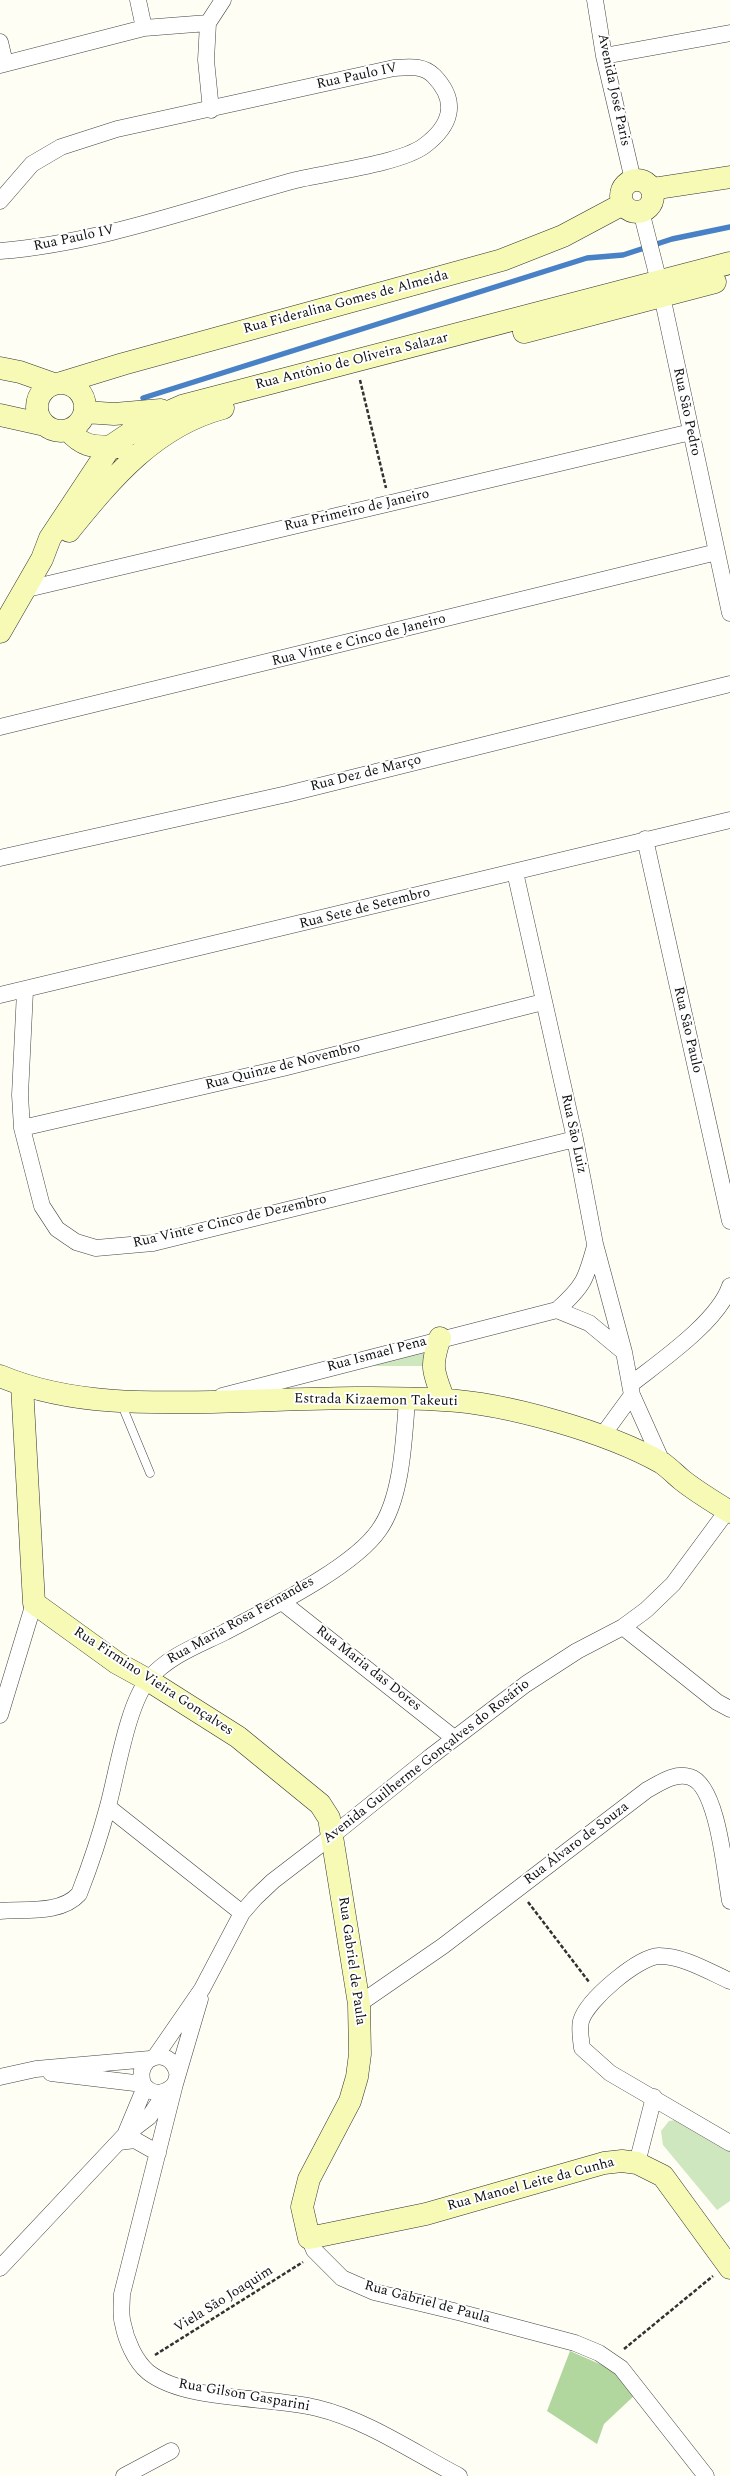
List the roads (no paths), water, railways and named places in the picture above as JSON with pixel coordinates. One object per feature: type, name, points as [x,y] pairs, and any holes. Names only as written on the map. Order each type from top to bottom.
[{"type":"street","points":[[138,0],[144,28]]},
{"type":"street","points":[[212,110],[206,60],[208,23],[223,0]]},
{"type":"street","name":"Avenida José Paris","points":[[595,0],[604,56],[643,184]]},
{"type":"street","points":[[0,42],[3,64],[144,28],[208,23]]},
{"type":"street","points":[[604,56],[730,33]]},
{"type":"street","name":"Rua Paulo IV","points":[[0,202],[32,164],[61,147],[117,129],[212,110],[394,68],[417,67],[430,72],[442,84],[450,107],[445,123],[434,138],[422,147],[396,158],[297,180],[123,228],[29,249],[0,251]]},
{"type":"street","points":[[643,184],[653,200],[646,209],[636,212],[622,189],[643,184],[730,177]]},
{"type":"street","name":"Rua São Pedro","points":[[636,212],[651,253],[660,290],[730,613]]},
{"type":"street","name":"Rua Fideralina Gomes de Almeida","points":[[57,384],[131,362],[502,260],[562,236],[636,212]]},
{"type":"street","name":"Rua Antônio de Oliveira Salazar","points":[[42,559],[60,544],[101,491],[132,458],[154,440],[183,423],[218,409],[359,374],[660,290],[730,263]]},
{"type":"street","name":"Rua Antônio de Oliveira Salazar","points":[[0,632],[42,559],[52,534],[111,446],[150,420],[182,406],[660,290],[730,278]]},
{"type":"street","points":[[0,368],[20,372],[57,384],[68,384],[80,392],[84,398],[84,414],[78,425],[68,430],[56,430],[45,425],[0,415]]},
{"type":"street","points":[[45,425],[38,413],[37,406],[42,393],[57,384]]},
{"type":"street","points":[[84,414],[146,412],[182,406]]},
{"type":"street","points":[[84,414],[101,424],[111,438],[108,471],[101,491]]},
{"type":"street","points":[[68,430],[74,437],[90,446],[134,446],[154,440]]},
{"type":"street","name":"Rua Primeiro de Janeiro","points":[[23,590],[691,432]]},
{"type":"street","name":"Rua Vinte e Cinco de Janeiro","points":[[0,727],[717,552]]},
{"type":"street","name":"Rua Dez de Março","points":[[0,858],[286,794],[730,684]]},
{"type":"street","name":"Rua Sete de Setembro","points":[[0,995],[25,991],[645,839],[730,820]]},
{"type":"street","name":"Rua São Paulo","points":[[645,839],[730,1221]]},
{"type":"street","name":"Rua São Luiz","points":[[515,872],[543,1002],[575,1138],[596,1244],[624,1352],[631,1390],[663,1464]]},
{"type":"street","name":"Rua Vinte e Cinco de Dezembro","points":[[25,991],[20,1095],[22,1128],[42,1206],[57,1229],[76,1242],[96,1248],[153,1243],[575,1138]]},
{"type":"street","name":"Rua Quinze de Novembro","points":[[22,1128],[284,1068],[543,1002]]},
{"type":"street","points":[[596,1244],[586,1279],[580,1288],[557,1310],[590,1323],[624,1352]]},
{"type":"street","points":[[602,1436],[631,1390],[684,1343],[712,1313],[730,1286]]},
{"type":"street","name":"Rua Ismael Pena","points":[[197,1402],[440,1338],[557,1310]]},
{"type":"street","points":[[440,1338],[434,1355],[433,1373],[444,1400]]},
{"type":"street","name":"Estrada Kizaemon Takeuti","points":[[0,1376],[22,1385],[65,1395],[120,1400],[197,1402],[444,1400],[497,1407],[602,1436],[663,1464],[729,1511]]},
{"type":"street","points":[[0,1715],[34,1603],[22,1385]]},
{"type":"street","name":"Rua Maria Rosa Fernandes","points":[[0,1911],[58,1907],[72,1902],[79,1894],[108,1807],[137,1697],[148,1680],[164,1664],[282,1602],[342,1564],[362,1549],[380,1530],[395,1494],[403,1448],[407,1400]]},
{"type":"street","name":"Avenida Guilherme Gonçalves do Rosário","points":[[153,2058],[202,1989],[242,1913],[273,1881],[454,1738],[526,1684],[577,1650],[623,1627],[646,1610],[673,1584],[729,1511]]},
{"type":"street","name":"Rua Maria das Dores","points":[[282,1602],[454,1738]]},
{"type":"street","name":"Rua Firmino Vieira Gonçalves","points":[[34,1603],[117,1663],[148,1680],[238,1737],[320,1804],[329,1818],[333,1835]]},
{"type":"street","points":[[623,1627],[717,1702],[730,1710]]},
{"type":"street","name":"Rua Álvaro de Souza","points":[[359,2004],[443,1946],[647,1790],[666,1779],[680,1776],[698,1780],[704,1787],[712,1804],[730,1901]]},
{"type":"street","points":[[108,1807],[242,1913]]},
{"type":"street","name":"Rua Gabriel de Paula","points":[[333,1835],[361,2025],[357,2077],[350,2101],[309,2179],[302,2207],[313,2246],[342,2278],[374,2292],[462,2313],[574,2343],[599,2353],[621,2368],[706,2476]]},
{"type":"street","points":[[730,1981],[673,1958],[658,1956],[646,1959],[633,1967],[586,2009],[580,2030],[582,2048],[610,2073],[654,2097],[730,2143]]},
{"type":"street","name":"Avenida Guilherme Gonçalves do Rosário","points":[[0,2268],[121,2139],[149,2117],[173,2083],[202,1989]]},
{"type":"street","points":[[0,2077],[36,2069],[161,2056],[172,2062],[173,2083],[154,2092],[144,2085],[58,2075],[36,2069]]},
{"type":"street","points":[[144,2085],[142,2068],[153,2058]]},
{"type":"street","name":"Rua Gilson Gasparini","points":[[173,2083],[158,2152],[122,2294],[122,2323],[130,2347],[148,2371],[169,2383],[197,2391],[316,2408],[341,2415],[367,2427],[459,2476]]},
{"type":"street","name":"Avenida Guilherme Gonçalves do Rosário","points":[[121,2139],[144,2085]]},
{"type":"street","points":[[637,2163],[654,2097]]},
{"type":"street","points":[[121,2139],[135,2140],[158,2152]]},
{"type":"street","name":"Rua Manoel Leite da Cunha","points":[[313,2246],[604,2163],[622,2161],[637,2163],[663,2176],[729,2266]]},
{"type":"street","points":[[124,2476],[171,2451]]},
{"type":"lane","points":[[120,1400],[150,1474]]},
{"type":"waterway","points":[[143,398],[587,258],[623,255],[672,239],[730,227]]}]
